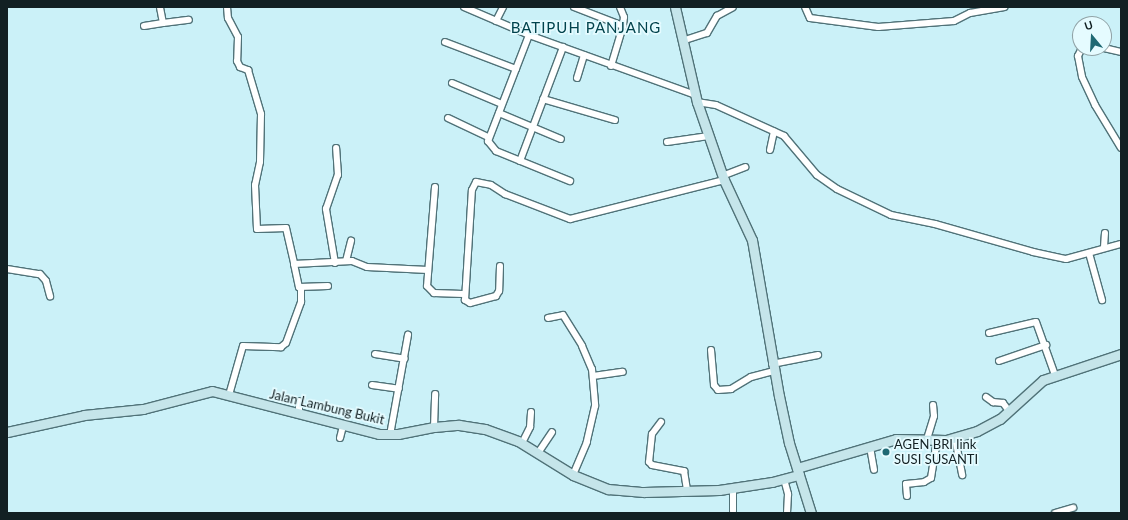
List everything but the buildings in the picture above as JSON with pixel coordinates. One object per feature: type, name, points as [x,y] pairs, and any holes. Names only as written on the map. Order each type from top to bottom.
[{"type":"street","points":[[160,7],[163,23]]},
{"type":"street","points":[[227,7],[228,18],[238,37],[237,60],[239,66],[248,70],[261,114],[260,162],[255,185],[257,228],[259,230],[286,228],[301,287],[301,302],[286,343],[281,347],[243,346],[229,395]]},
{"type":"street","points":[[464,7],[529,35],[716,105],[774,131],[791,142],[817,175],[838,189],[892,215],[935,224],[1033,252],[1066,259],[1089,253],[1104,247],[1121,244]]},
{"type":"street","points":[[496,21],[503,7]]},
{"type":"street","points":[[574,7],[623,26]]},
{"type":"street","points":[[611,66],[623,26],[624,17],[620,7]]},
{"type":"street","points":[[675,7],[685,40],[697,98],[709,136],[723,178],[752,240],[773,368],[798,471],[811,513]]},
{"type":"street","points":[[685,40],[707,33],[717,16],[733,7]]},
{"type":"street","points":[[805,7],[810,18],[878,28],[954,21],[970,13],[1004,7]]},
{"type":"street","points":[[144,26],[189,20]]},
{"type":"street","points":[[529,35],[499,114],[488,137],[492,149],[570,181]]},
{"type":"street","points":[[445,42],[516,69]]},
{"type":"street","points":[[520,161],[563,47]]},
{"type":"street","points":[[577,78],[584,55]]},
{"type":"street","points":[[1078,56],[1082,77],[1095,105],[1121,148]]},
{"type":"street","points":[[452,83],[502,104]]},
{"type":"street","points":[[543,99],[615,120]]},
{"type":"street","points":[[499,114],[561,139]]},
{"type":"street","points":[[448,118],[488,137]]},
{"type":"street","points":[[770,150],[774,131]]},
{"type":"street","points":[[667,142],[709,136]]},
{"type":"street","points":[[335,263],[326,209],[338,175],[336,148]]},
{"type":"street","points":[[500,266],[499,291],[496,296],[470,303],[465,300],[463,294],[472,190],[476,182],[490,185],[504,194],[570,219],[723,178],[745,167]]},
{"type":"street","points":[[435,187],[427,286],[430,292],[463,294]]},
{"type":"street","points":[[1104,247],[1105,233]]},
{"type":"street","points":[[346,261],[351,241]]},
{"type":"street","points":[[1089,253],[1102,300]]},
{"type":"street","points":[[294,264],[335,263],[346,261],[367,267],[428,270]]},
{"type":"street","points":[[7,269],[40,274],[46,281],[50,296]]},
{"type":"street","points":[[301,287],[328,286]]},
{"type":"street","points":[[548,318],[563,315],[582,346],[593,376],[595,406],[587,442],[573,475]]},
{"type":"street","points":[[989,333],[1034,321],[1039,324],[1055,375]]},
{"type":"street","points":[[390,435],[400,389],[408,336]]},
{"type":"street","points":[[998,362],[1046,345]]},
{"type":"street","points":[[711,350],[714,385],[718,390],[731,389],[751,377],[773,368],[818,356]]},
{"type":"street","points":[[375,354],[405,359]]},
{"type":"street","name":"Jalan Lambung Bukit","points":[[7,432],[84,415],[143,408],[212,391],[258,405],[299,412],[343,426],[390,435],[434,427],[472,426],[496,431],[522,443],[573,475],[608,489],[687,491],[733,488],[784,479],[798,471],[900,438],[937,440],[955,438],[989,426],[1009,411],[1032,387],[1055,375],[1121,354]]},
{"type":"street","points":[[593,376],[623,372]]},
{"type":"street","points":[[372,385],[400,389]]},
{"type":"street","points":[[434,427],[435,394]]},
{"type":"street","points":[[986,397],[993,402],[1003,403],[1009,411]]},
{"type":"street","points":[[299,400],[299,412]]},
{"type":"street","points":[[927,439],[934,416],[933,405]]},
{"type":"street","points":[[522,443],[530,427],[531,412]]},
{"type":"street","points":[[661,422],[652,434],[649,462],[652,465],[684,470],[687,491]]},
{"type":"street","points":[[340,438],[343,426]]},
{"type":"street","points":[[538,453],[552,432]]},
{"type":"street","points":[[955,438],[962,475]]},
{"type":"street","points":[[907,496],[906,484],[924,482],[931,478],[937,440]]},
{"type":"street","points":[[870,447],[874,470]]},
{"type":"street","points":[[784,479],[788,494],[787,513]]},
{"type":"street","points":[[733,488],[733,511]]},
{"type":"street","points":[[1055,513],[1073,508]]},
{"type":"place","name":"AGEN BRI link SUSI SUSANTI","points":[[886,452]]},
{"type":"district","name":"BATIPUH PANJANG","points":[[586,28]]}]
